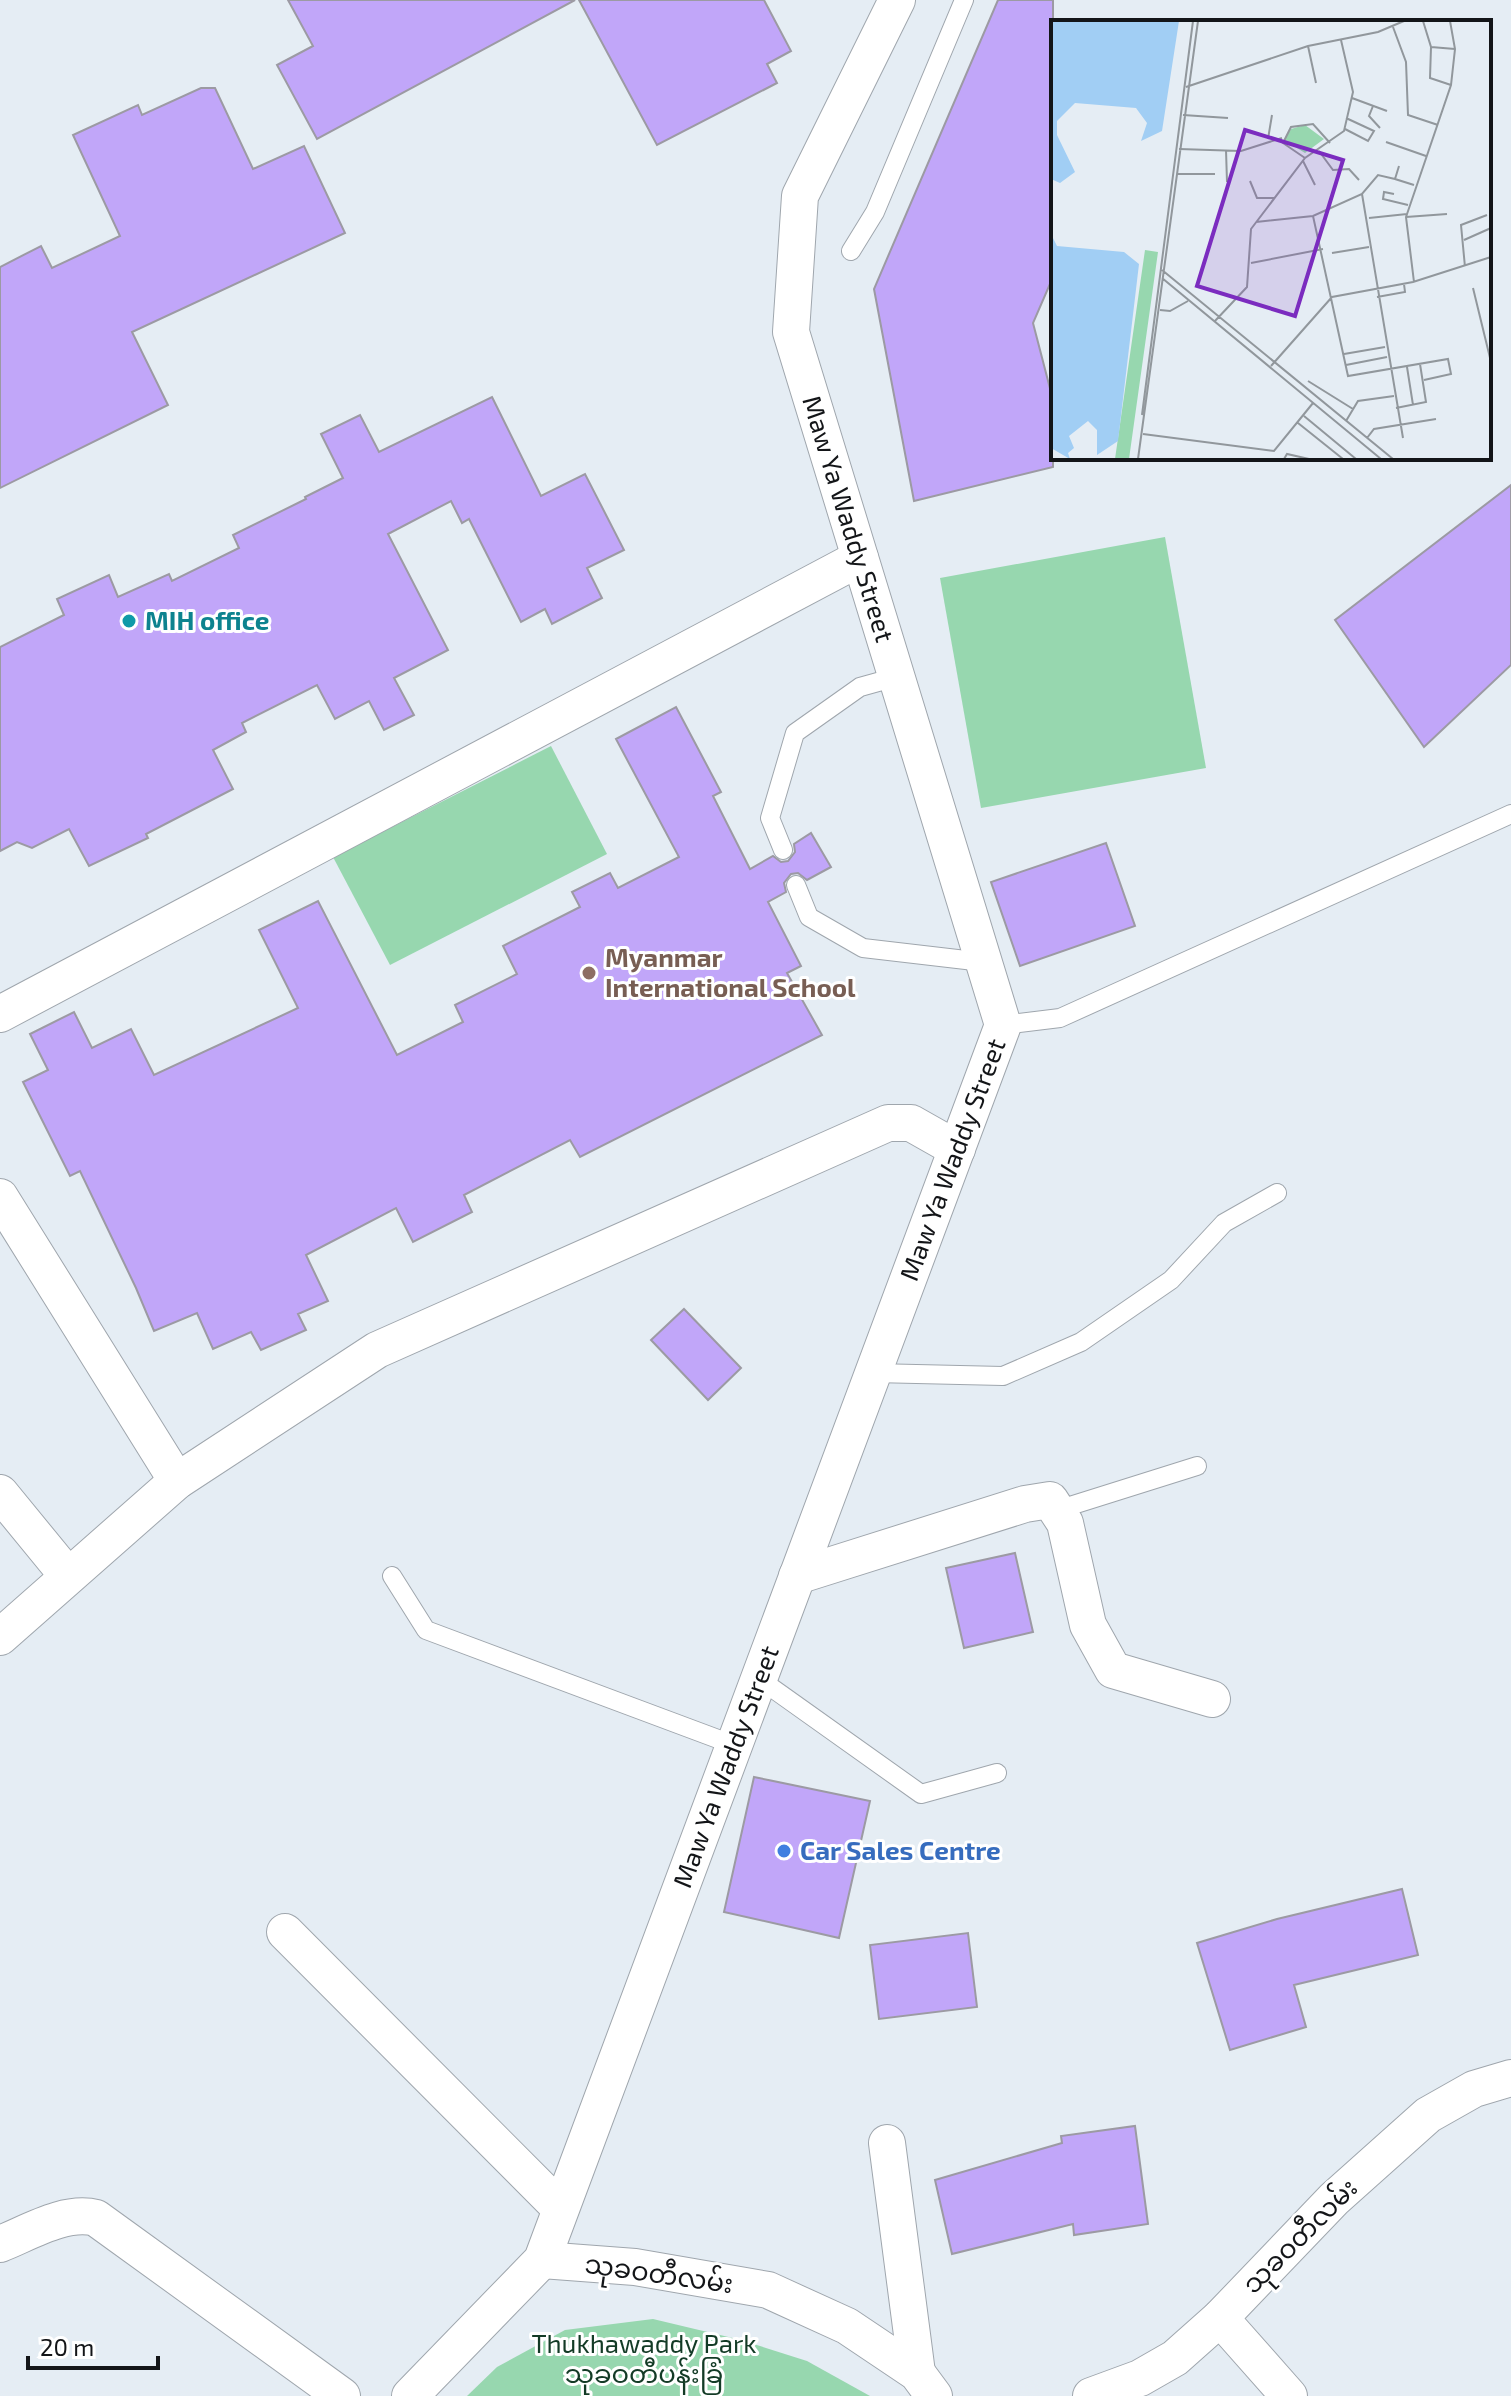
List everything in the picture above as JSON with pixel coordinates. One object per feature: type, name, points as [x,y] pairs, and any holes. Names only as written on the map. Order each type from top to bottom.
[{"type":"street","name":"Maw Ya Waddy Street","points":[[542,2260],[1003,1025],[791,332],[800,196],[897,0]]},
{"type":"street","points":[[0,1014],[860,558]]},
{"type":"street","points":[[0,1637],[177,1481],[377,1350],[888,1123],[911,1123],[957,1149]]},
{"type":"street","points":[[5,1204],[177,1481]]},
{"type":"street","points":[[0,1493],[68,1576]]},
{"type":"street","points":[[797,1576],[1025,1504],[1050,1500],[1065,1523],[1088,1625],[1113,1670],[1212,1699]]},
{"type":"street","points":[[285,1932],[560,2208]]},
{"type":"street","name":"သုခဝတီလမ်း","points":[[1091,2396],[1142,2387],[1220,2318],[1334,2199],[1428,2115],[1474,2089],[1511,2078]]},
{"type":"street","points":[[887,2143],[926,2384]]},
{"type":"street","points":[[0,2244],[60,2220],[83,2215],[96,2218],[342,2396]]},
{"type":"street","points":[[410,2396],[542,2260]]},
{"type":"street","name":"သုခဝတီလမ်း","points":[[542,2260],[635,2267],[768,2290],[847,2326],[926,2384]]},
{"type":"street","points":[[1220,2318],[1289,2396]]},
{"type":"lane","points":[[851,251],[875,212],[964,0]]},
{"type":"lane","points":[[783,850],[770,818],[795,733],[860,687],[896,677]]},
{"type":"lane","points":[[1003,1025],[1060,1018],[1511,814]]},
{"type":"lane","points":[[796,885],[809,917],[863,948],[983,962]]},
{"type":"lane","points":[[873,1373],[1003,1376],[1081,1342],[1171,1280],[1224,1223],[1277,1193]]},
{"type":"lane","points":[[1057,1510],[1197,1466]]},
{"type":"lane","points":[[392,1576],[426,1630],[734,1745]]},
{"type":"lane","points":[[758,1678],[921,1794],[997,1773]]},
{"type":"green space","points":[[1165,537],[1206,768],[981,808],[940,578]]},
{"type":"green space","points":[[551,746],[607,854],[390,965],[333,857]]},
{"type":"green space","name":"Thukhawaddy Park သုခဝတီပန်းခြံ","points":[[653,2319],[741,2340],[807,2361],[870,2396],[467,2396],[497,2367],[565,2330]]},
{"type":"building","points":[[288,0],[575,0],[317,139],[277,65],[313,46]]},
{"type":"building","points":[[579,0],[764,0],[791,51],[767,64],[777,83],[657,145]]},
{"type":"building","points":[[998,0],[1053,0],[1051,282],[1033,323],[1051,392],[1053,467],[914,501],[874,289]]},
{"type":"building","points":[[201,88],[215,88],[253,169],[304,146],[345,233],[132,332],[168,405],[0,488],[0,267],[41,246],[52,268],[120,236],[73,135],[138,105],[142,115]]},
{"type":"building","points":[[492,397],[541,496],[585,474],[624,550],[587,568],[602,598],[552,624],[545,609],[521,622],[469,519],[462,523],[451,501],[388,534],[448,650],[394,678],[414,715],[384,730],[369,701],[335,719],[317,685],[242,723],[246,732],[213,750],[233,789],[146,834],[148,838],[89,866],[69,829],[32,848],[17,842],[0,851],[0,647],[64,615],[57,599],[109,575],[118,597],[169,574],[172,581],[239,548],[233,535],[343,478],[321,434],[360,415],[379,452]]},
{"type":"building","points":[[1511,485],[1511,665],[1424,747],[1335,620]]},
{"type":"building","points":[[676,707],[721,792],[713,796],[750,869],[773,856],[781,862],[788,861],[795,852],[794,844],[811,833],[831,867],[807,880],[798,873],[791,874],[784,883],[786,892],[768,902],[801,966],[787,973],[822,1035],[580,1157],[570,1140],[464,1195],[472,1212],[413,1242],[396,1208],[306,1255],[328,1301],[298,1314],[306,1330],[261,1350],[251,1332],[213,1349],[197,1313],[154,1331],[80,1171],[70,1176],[23,1082],[48,1070],[30,1034],[74,1012],[92,1048],[131,1029],[154,1075],[298,1008],[259,930],[318,901],[397,1055],[463,1022],[455,1005],[517,974],[503,946],[580,907],[572,892],[610,873],[618,888],[679,857],[616,739]]},
{"type":"building","points":[[1106,843],[1135,926],[1020,966],[991,882]]},
{"type":"building","points":[[684,1309],[741,1368],[708,1400],[651,1340]]},
{"type":"building","points":[[1015,1553],[1033,1632],[964,1648],[946,1568]]},
{"type":"building","points":[[754,1777],[870,1801],[839,1938],[724,1912]]},
{"type":"building","points":[[1402,1889],[1418,1955],[1294,1985],[1306,2027],[1230,2050],[1197,1943],[1277,1919]]},
{"type":"building","points":[[968,1933],[977,2007],[879,2019],[870,1945]]},
{"type":"building","points":[[1135,2126],[1148,2224],[1074,2235],[1073,2224],[952,2254],[935,2180],[1062,2143],[1061,2136]]},
{"type":"place","name":"MIH office","points":[[129,621]]},
{"type":"place","name":"Myanmar International School","points":[[589,973]]},
{"type":"place","name":"Car Sales Centre","points":[[784,1851]]}]
